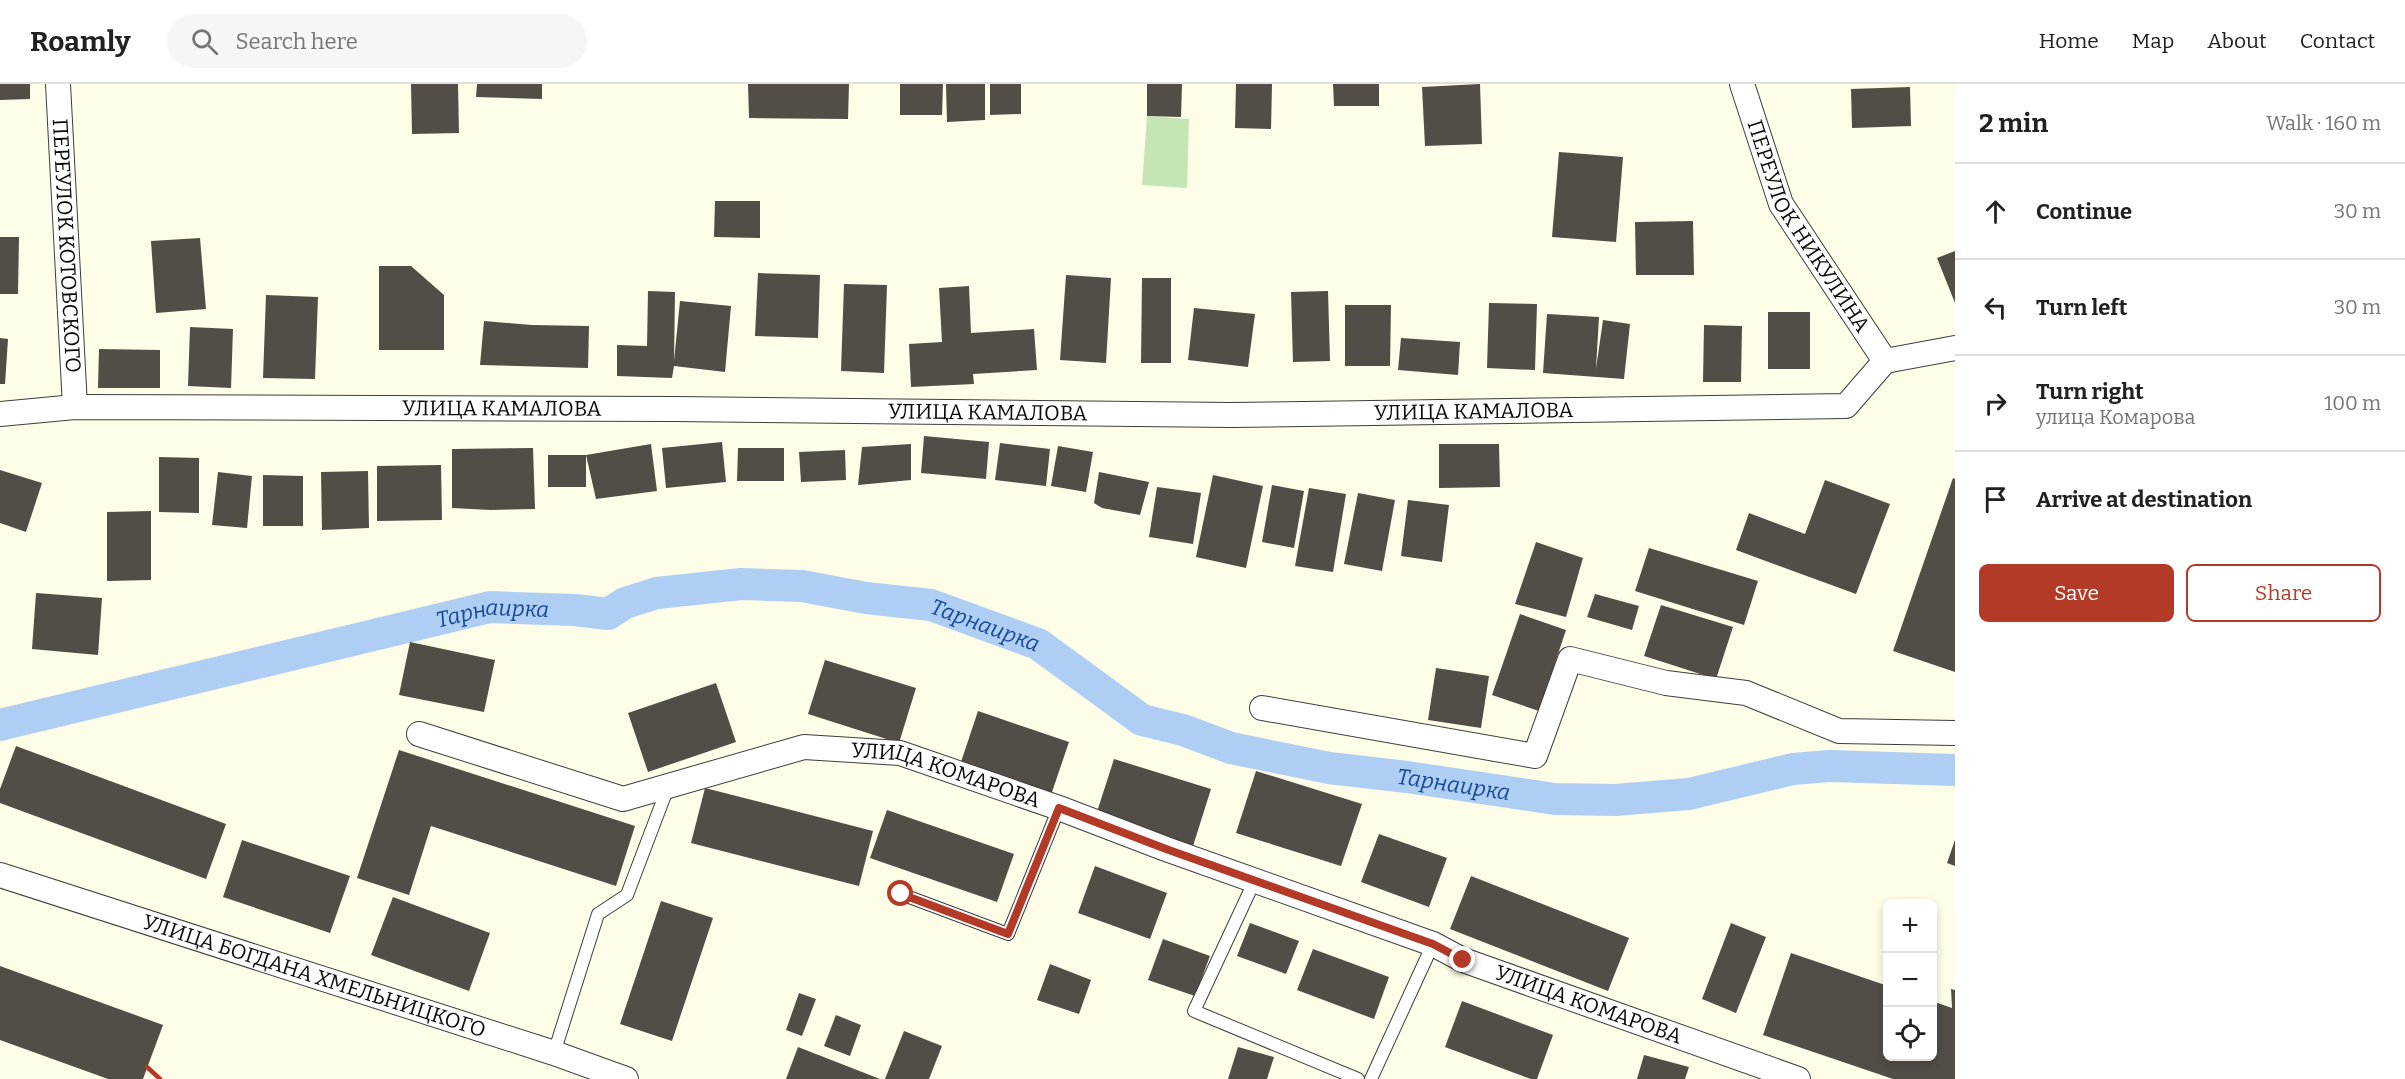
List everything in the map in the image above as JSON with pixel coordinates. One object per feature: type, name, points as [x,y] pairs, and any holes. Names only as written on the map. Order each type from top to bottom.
[{"type":"street","name":"ПЕРЕУЛОК КОТОВСКОГО","points":[[58,84],[75,407]]},
{"type":"street","name":"ПЕРЕУЛОК НИКУЛИНА","points":[[1742,84],[1781,204],[1885,361]]},
{"type":"street","points":[[1885,361],[1955,348]]},
{"type":"street","name":"УЛИЦА КАМАЛОВА","points":[[0,414],[75,407],[674,409],[1231,415],[1846,406],[1885,361]]},
{"type":"street","points":[[1262,708],[1535,756],[1570,659],[1666,683],[1746,693],[1839,731],[1955,733]]},
{"type":"street","name":"УЛИЦА КОМАРОВА","points":[[419,734],[624,800],[804,747],[900,753],[1059,808],[1166,849],[1433,944],[1463,960],[1757,1072],[1798,1079]]},
{"type":"street","name":"УЛИЦА БОГДАНА ХМЕЛЬНИЦКОГО","points":[[0,875],[554,1053],[626,1079]]},
{"type":"lane","points":[[554,1053],[598,914],[627,895],[668,787]]},
{"type":"lane","points":[[901,894],[1008,934],[1059,808]]},
{"type":"lane","points":[[1255,880],[1194,1011],[1358,1079]]},
{"type":"lane","points":[[1371,1079],[1433,944]]},
{"type":"green space","points":[[1147,116],[1189,119],[1187,188],[1142,185]]},
{"type":"building","points":[[0,84],[30,84],[30,99],[0,100]]},
{"type":"building","points":[[411,84],[458,84],[459,133],[412,134]]},
{"type":"building","points":[[477,84],[542,84],[542,99],[476,97]]},
{"type":"building","points":[[748,84],[849,84],[848,119],[749,118]]},
{"type":"building","points":[[900,84],[943,84],[942,115],[900,115]]},
{"type":"building","points":[[946,84],[985,84],[985,120],[947,122]]},
{"type":"building","points":[[990,84],[1021,84],[1021,114],[990,115]]},
{"type":"building","points":[[1147,84],[1182,84],[1181,117],[1147,116]]},
{"type":"building","points":[[1236,84],[1272,84],[1271,129],[1235,128]]},
{"type":"building","points":[[1333,84],[1379,84],[1379,106],[1334,106]]},
{"type":"building","points":[[1480,84],[1482,144],[1425,146],[1422,87]]},
{"type":"building","points":[[1910,87],[1911,126],[1852,128],[1851,89]]},
{"type":"building","points":[[1559,152],[1623,157],[1616,242],[1552,237]]},
{"type":"building","points":[[715,201],[760,201],[760,238],[714,237]]},
{"type":"building","points":[[1693,221],[1694,275],[1636,275],[1635,222]]},
{"type":"building","points":[[0,237],[19,237],[18,294],[0,294]]},
{"type":"building","points":[[200,238],[206,309],[156,313],[151,241]]},
{"type":"building","points":[[1955,251],[1955,303],[1937,258]]},
{"type":"building","points":[[379,266],[411,266],[444,295],[444,350],[379,350]]},
{"type":"building","points":[[758,273],[820,275],[818,338],[755,336]]},
{"type":"building","points":[[1066,275],[1111,278],[1106,363],[1060,360]]},
{"type":"building","points":[[1142,278],[1171,278],[1171,363],[1141,363]]},
{"type":"building","points":[[844,284],[887,285],[884,373],[841,371]]},
{"type":"building","points":[[969,286],[971,333],[1034,329],[1037,370],[973,374],[974,384],[911,387],[909,344],[942,342],[939,288]]},
{"type":"building","points":[[648,291],[675,292],[674,361],[680,301],[731,306],[725,372],[674,366],[672,378],[617,376],[617,345],[647,346]]},
{"type":"building","points":[[1328,291],[1330,361],[1293,362],[1291,292]]},
{"type":"building","points":[[266,295],[318,297],[315,379],[263,378]]},
{"type":"building","points":[[1489,303],[1537,304],[1535,370],[1487,368]]},
{"type":"building","points":[[1345,305],[1391,305],[1390,366],[1345,366]]},
{"type":"building","points":[[1194,308],[1255,314],[1248,367],[1188,360]]},
{"type":"building","points":[[1768,312],[1810,312],[1810,369],[1768,369]]},
{"type":"building","points":[[1547,314],[1599,317],[1596,369],[1603,320],[1630,324],[1624,379],[1543,373]]},
{"type":"building","points":[[484,321],[589,326],[588,368],[480,365]]},
{"type":"building","points":[[1704,325],[1742,326],[1741,382],[1703,382]]},
{"type":"building","points":[[190,327],[233,329],[231,388],[188,386]]},
{"type":"building","points":[[0,338],[8,339],[5,384],[0,384]]},
{"type":"building","points":[[1401,338],[1460,342],[1458,375],[1398,370]]},
{"type":"building","points":[[99,349],[160,350],[160,388],[98,388]]},
{"type":"building","points":[[924,436],[989,442],[986,479],[921,473]]},
{"type":"building","points":[[722,442],[726,482],[666,488],[662,448]]},
{"type":"building","points":[[1000,443],[1050,449],[1046,486],[995,480]]},
{"type":"building","points":[[651,444],[657,491],[596,499],[586,455]]},
{"type":"building","points":[[911,444],[911,480],[858,485],[862,447]]},
{"type":"building","points":[[1439,444],[1499,444],[1500,487],[1439,488]]},
{"type":"building","points":[[1058,446],[1093,452],[1086,492],[1051,486]]},
{"type":"building","points":[[533,448],[535,509],[452,508],[452,449]]},
{"type":"building","points":[[738,448],[784,448],[784,481],[737,481]]},
{"type":"building","points":[[845,450],[846,480],[801,482],[799,452]]},
{"type":"building","points":[[548,455],[586,455],[586,487],[548,487]]},
{"type":"building","points":[[159,457],[199,458],[199,513],[159,512]]},
{"type":"building","points":[[441,465],[442,520],[377,521],[377,466]]},
{"type":"building","points":[[0,470],[42,483],[26,532],[0,523]]},
{"type":"building","points":[[368,471],[369,528],[322,530],[321,472]]},
{"type":"building","points":[[218,472],[252,476],[247,528],[212,525]]},
{"type":"building","points":[[1099,472],[1149,482],[1140,515],[1102,508],[1094,503]]},
{"type":"building","points":[[263,475],[303,476],[303,526],[263,526]]},
{"type":"building","points":[[1213,475],[1263,486],[1246,568],[1196,557]]},
{"type":"building","points":[[1953,478],[1955,479],[1955,672],[1893,651]]},
{"type":"building","points":[[1825,480],[1890,504],[1856,594],[1736,550],[1749,513],[1805,534]]},
{"type":"building","points":[[1272,485],[1304,491],[1294,548],[1262,542]]},
{"type":"building","points":[[1157,487],[1201,493],[1193,544],[1149,537]]},
{"type":"building","points":[[1309,488],[1346,494],[1333,572],[1295,566]]},
{"type":"building","points":[[1358,493],[1395,500],[1382,571],[1344,564]]},
{"type":"building","points":[[1408,500],[1449,505],[1442,562],[1401,556]]},
{"type":"building","points":[[151,511],[151,580],[107,581],[107,512]]},
{"type":"building","points":[[1536,542],[1583,558],[1566,617],[1515,604]]},
{"type":"building","points":[[1649,548],[1758,581],[1744,625],[1635,591]]},
{"type":"building","points":[[36,593],[102,598],[98,655],[32,649]]},
{"type":"building","points":[[1595,594],[1639,606],[1632,630],[1587,617]]},
{"type":"building","points":[[1661,605],[1733,627],[1716,679],[1644,656]]},
{"type":"building","points":[[1520,614],[1566,630],[1539,711],[1492,695]]},
{"type":"building","points":[[410,642],[495,660],[484,712],[399,695]]},
{"type":"building","points":[[825,660],[916,688],[899,743],[808,714]]},
{"type":"building","points":[[1436,668],[1489,676],[1481,728],[1428,720]]},
{"type":"building","points":[[716,683],[736,742],[648,772],[628,713]]},
{"type":"building","points":[[978,711],[1069,742],[1051,795],[960,765]]},
{"type":"building","points":[[16,746],[226,824],[206,879],[0,803],[0,789]]},
{"type":"building","points":[[399,750],[635,826],[616,886],[431,826],[409,895],[357,878]]},
{"type":"building","points":[[1114,759],[1211,789],[1193,846],[1096,815]]},
{"type":"building","points":[[1256,771],[1362,804],[1341,866],[1236,833]]},
{"type":"building","points":[[705,788],[873,831],[859,886],[691,843]]},
{"type":"building","points":[[887,810],[1014,854],[997,902],[870,858]]},
{"type":"building","points":[[1379,834],[1447,858],[1429,907],[1361,882]]},
{"type":"building","points":[[242,840],[350,876],[330,933],[223,897]]},
{"type":"building","points":[[1955,840],[1955,866],[1947,863]]},
{"type":"building","points":[[1095,866],[1167,893],[1150,939],[1078,913]]},
{"type":"building","points":[[1471,876],[1629,938],[1608,991],[1450,929]]},
{"type":"building","points":[[393,897],[490,933],[469,991],[371,955]]},
{"type":"building","points":[[661,901],[713,918],[672,1041],[620,1024]]},
{"type":"building","points":[[1250,923],[1299,941],[1286,974],[1237,956]]},
{"type":"building","points":[[1731,923],[1766,937],[1736,1013],[1702,999]]},
{"type":"building","points":[[1163,939],[1210,956],[1195,996],[1148,980]]},
{"type":"building","points":[[1313,949],[1389,977],[1374,1019],[1297,990]]},
{"type":"building","points":[[1791,953],[1883,984],[1883,1061],[1937,1061],[1937,1003],[1952,1008],[1951,989],[1955,990],[1955,1079],[1893,1079],[1763,1035]]},
{"type":"building","points":[[1050,964],[1091,980],[1079,1014],[1037,1000]]},
{"type":"building","points":[[0,966],[163,1025],[143,1079],[108,1079],[0,1040]]},
{"type":"building","points":[[799,993],[816,999],[802,1036],[786,1030]]},
{"type":"building","points":[[1462,1001],[1553,1035],[1537,1079],[1531,1079],[1445,1047]]},
{"type":"building","points":[[836,1015],[861,1025],[850,1056],[824,1046]]},
{"type":"building","points":[[904,1031],[942,1046],[929,1079],[885,1079]]},
{"type":"building","points":[[798,1047],[880,1079],[786,1079]]},
{"type":"building","points":[[1238,1047],[1274,1057],[1267,1079],[1228,1079]]},
{"type":"building","points":[[1644,1055],[1689,1067],[1685,1079],[1637,1079]]},
{"type":"waterway","name":"Тарнаирка","points":[[0,725],[490,607],[575,610],[608,614],[625,603],[657,593],[741,584],[802,586],[866,598],[931,605],[1038,644],[1142,720],[1183,730],[1231,748],[1329,768],[1555,799],[1615,800],[1689,794],[1793,769],[1830,766],[1955,770]]},
{"type":"railway","points":[[147,1067],[160,1079]]},
{"type":"route","points":[[901,894],[1008,934],[1059,808],[1166,849],[1433,944],[1463,960]]}]
